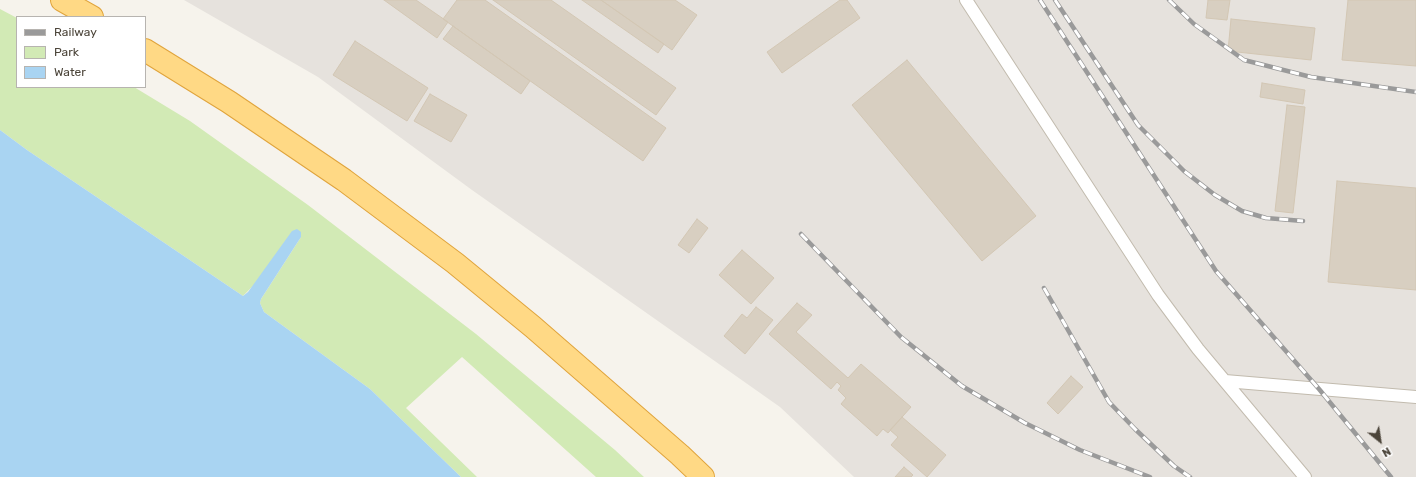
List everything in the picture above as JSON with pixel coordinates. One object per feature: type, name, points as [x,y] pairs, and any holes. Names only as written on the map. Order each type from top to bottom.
[{"type":"highway","points":[[62,0],[90,16]]},
{"type":"highway","points":[[146,51],[229,102],[344,180],[448,259],[533,328],[680,455],[703,477]]},
{"type":"lane","points":[[966,0],[1158,295],[1198,349],[1305,477]]},
{"type":"lane","points":[[1224,381],[1416,397]]},
{"type":"shaded area","points":[[184,0],[1416,0],[1416,477],[854,477],[780,407],[472,190],[318,77]]},
{"type":"green space","points":[[0,9],[16,17],[16,88],[136,88],[190,121],[308,205],[476,334],[615,450],[644,477],[596,477],[462,357],[406,408],[477,477],[461,477],[370,389],[264,312],[260,303],[261,299],[301,237],[243,296],[27,150],[0,130]]},
{"type":"water","points":[[0,130],[27,150],[243,296],[248,292],[292,231],[297,229],[301,232],[301,237],[261,299],[260,303],[264,312],[370,389],[461,477],[0,477]]},
{"type":"building","points":[[384,0],[416,0],[448,22],[437,38]]},
{"type":"building","points":[[457,0],[485,0],[666,128],[643,161],[443,19]]},
{"type":"building","points":[[493,0],[551,0],[676,88],[656,115]]},
{"type":"building","points":[[582,0],[601,0],[664,44],[658,53]]},
{"type":"building","points":[[601,0],[675,0],[697,15],[672,50]]},
{"type":"building","points":[[840,0],[847,0],[860,18],[782,73],[767,52]]},
{"type":"building","points":[[1208,0],[1230,0],[1227,20],[1206,18]]},
{"type":"building","points":[[1348,0],[1416,0],[1416,66],[1342,60]]},
{"type":"building","points":[[1231,19],[1315,28],[1311,60],[1228,51]]},
{"type":"building","points":[[453,26],[530,81],[521,94],[443,39]]},
{"type":"building","points":[[355,41],[428,88],[407,121],[333,75]]},
{"type":"building","points":[[907,60],[1036,216],[982,261],[852,105]]},
{"type":"building","points":[[1262,83],[1305,90],[1303,104],[1260,97]]},
{"type":"building","points":[[430,94],[467,115],[451,142],[414,121]]},
{"type":"building","points":[[1287,105],[1305,107],[1293,213],[1275,211]]},
{"type":"building","points":[[1337,181],[1416,188],[1416,290],[1328,282]]},
{"type":"building","points":[[697,219],[708,228],[689,253],[678,245]]},
{"type":"building","points":[[742,250],[774,278],[751,304],[719,275]]},
{"type":"building","points":[[797,303],[812,315],[796,332],[848,378],[861,364],[911,407],[888,433],[883,429],[877,436],[841,404],[846,398],[838,390],[841,386],[837,382],[831,389],[769,334]]},
{"type":"building","points":[[756,307],[773,320],[745,354],[724,336],[742,314],[747,318]]},
{"type":"building","points":[[1071,376],[1083,387],[1058,414],[1047,403]]},
{"type":"building","points":[[902,417],[946,455],[927,477],[891,445],[898,437],[890,430]]},
{"type":"building","points":[[904,467],[913,475],[911,477],[895,477]]},
{"type":"railway","points":[[1040,0],[1216,271],[1319,389],[1391,477]]},
{"type":"railway","points":[[1055,0],[1138,125],[1184,171],[1215,195],[1242,211],[1266,218],[1303,221]]},
{"type":"railway","points":[[1169,0],[1194,24],[1244,60],[1311,77],[1416,92]]},
{"type":"railway","points":[[801,234],[901,337],[962,386],[1025,423],[1080,450],[1150,477]]},
{"type":"railway","points":[[1044,288],[1109,402],[1174,466],[1190,477]]}]
